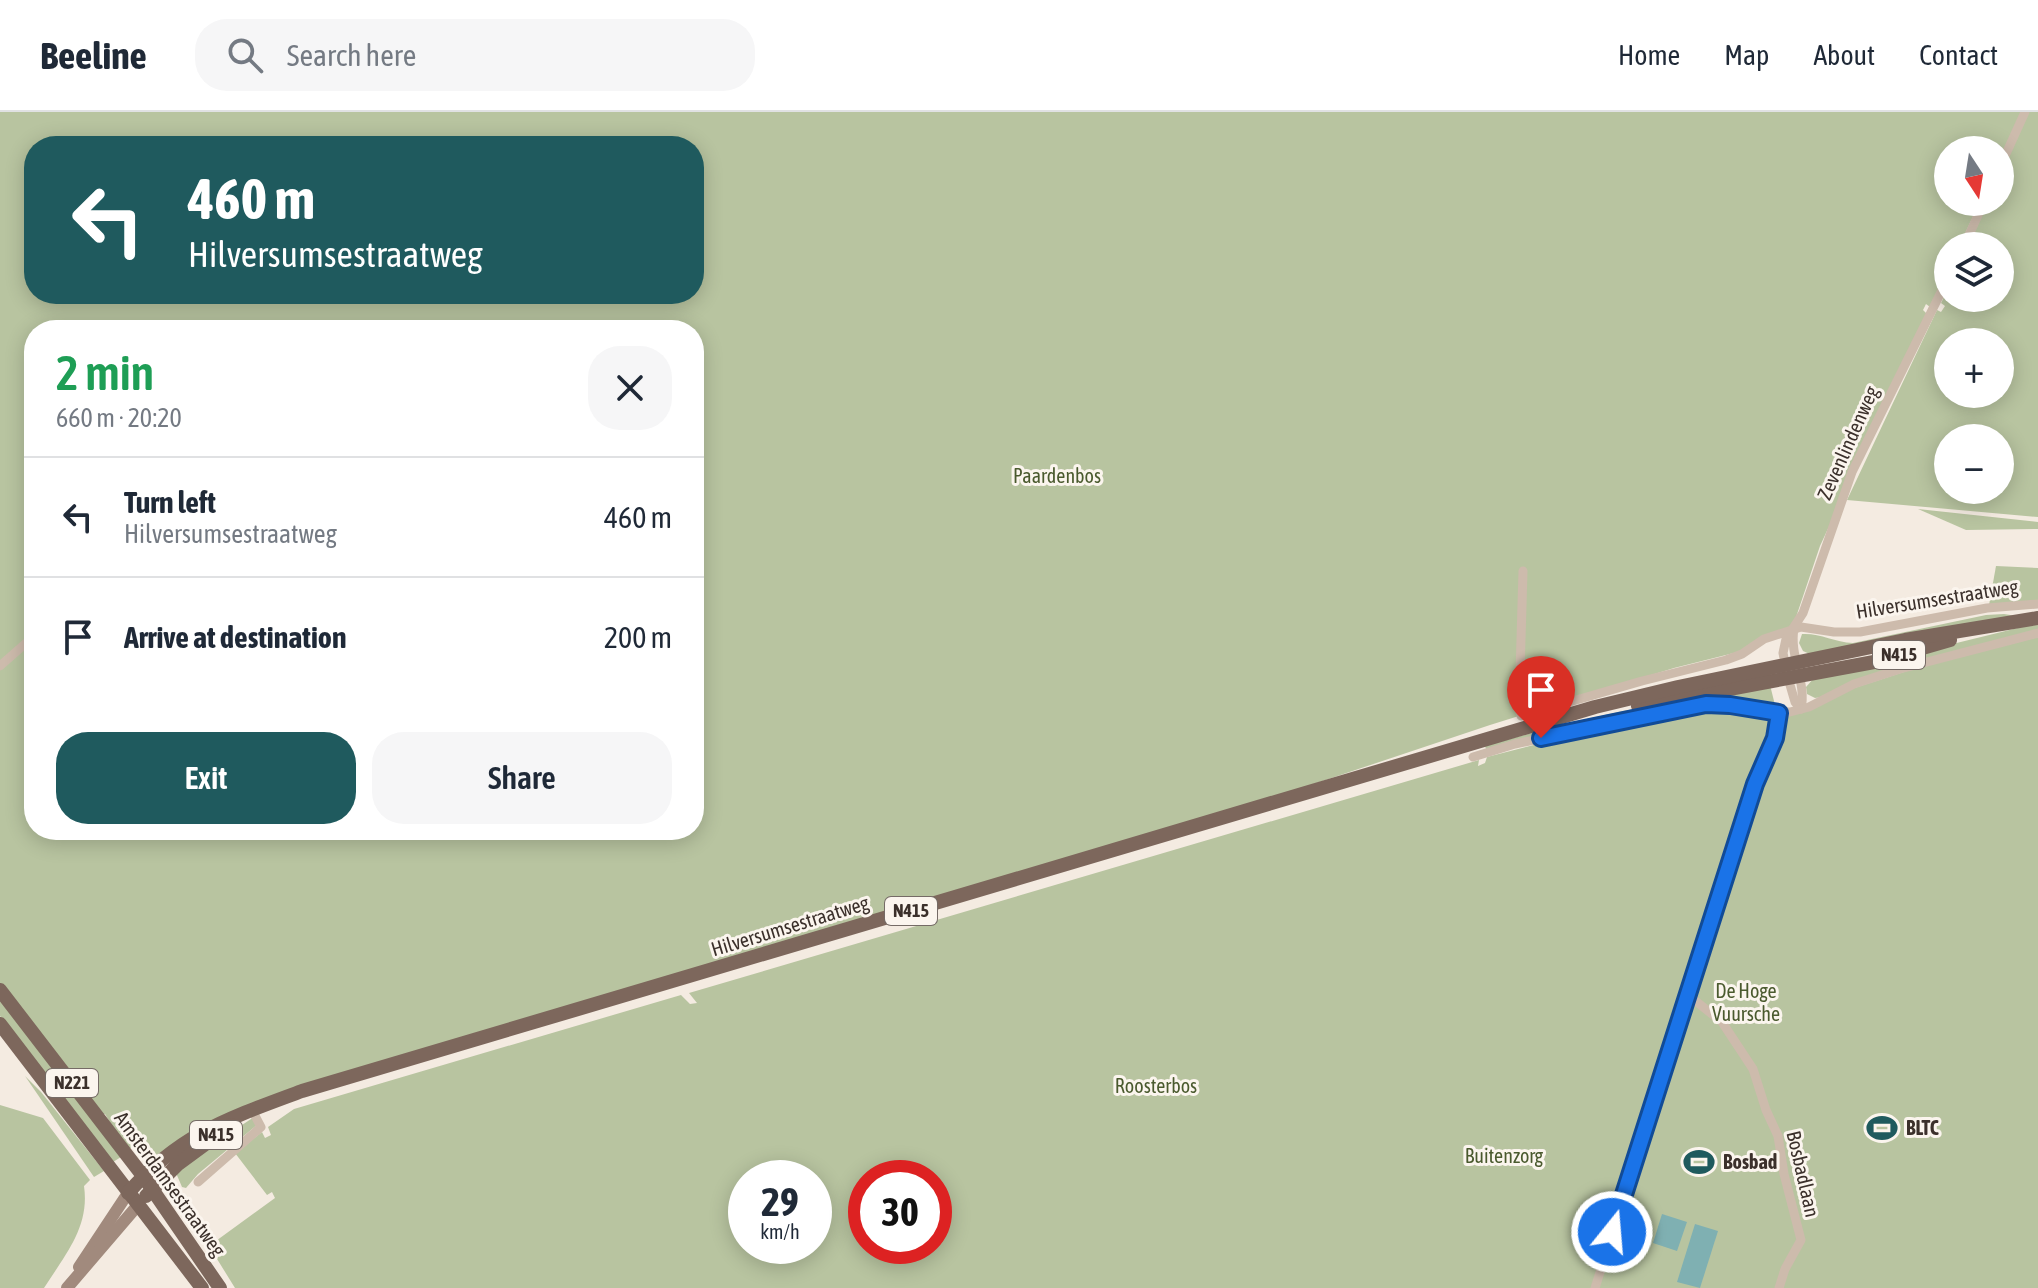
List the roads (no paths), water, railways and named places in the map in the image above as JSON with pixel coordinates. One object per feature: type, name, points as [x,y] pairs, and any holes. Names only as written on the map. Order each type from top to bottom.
[{"type":"main road","name":"Hilversumsestraatweg","points":[[138,1205],[195,1150],[236,1121],[255,1116],[290,1096],[1532,728],[1792,670],[1905,640],[2038,618]]},
{"type":"main road","name":"Amsterdamsestraatweg","points":[[0,990],[143,1176],[220,1288]]},
{"type":"main road","name":"Amsterdamsestraatweg","points":[[0,1024],[202,1288]]},
{"type":"main road","name":"Hilversumsestraatweg","points":[[143,1176],[212,1125],[255,1116]]},
{"type":"main road","name":"N415","points":[[128,1193],[143,1176]]},
{"type":"main road","points":[[69,1286],[85,1255],[128,1193]]},
{"type":"main road","points":[[69,1286],[138,1205]]},
{"type":"street","points":[[2014,136],[2025,112]]},
{"type":"street","name":"Zevenlindenweg","points":[[1792,670],[1794,629],[1803,613],[1852,472],[1934,306]]},
{"type":"street","name":"Hilversumsestraatweg","points":[[1523,571],[1521,716],[1726,660],[1742,654],[1764,639],[1794,629],[1860,632],[1987,608],[2038,604]]},
{"type":"street","points":[[1473,757],[1515,744],[1700,705],[1730,705],[1779,713],[1801,709],[1854,684],[1900,669],[2038,633]]},
{"type":"street","points":[[0,666],[24,645]]},
{"type":"street","points":[[1792,670],[1795,702],[1801,709]]},
{"type":"street","points":[[1595,1288],[1755,784],[1775,738],[1779,713]]},
{"type":"street","name":"Bosbadlaan","points":[[1688,995],[1722,1022],[1753,1069],[1778,1136],[1801,1240],[1785,1269],[1779,1288]]},
{"type":"street","name":"Hilversumsestraatweg","points":[[198,1182],[255,1116]]},
{"type":"water","points":[[1662,1214],[1687,1222],[1677,1251],[1653,1243]]},
{"type":"water","points":[[1695,1224],[1718,1231],[1700,1288],[1677,1282]]},
{"type":"place","name":"BLTC","points":[[1882,1128]]},
{"type":"place","name":"Bosbad","points":[[1699,1162]]},
{"type":"park label","name":"Paardenbos","points":[[1057,476]]},
{"type":"park label","name":"De Hoge Vuursche","points":[[1746,1002]]},
{"type":"park label","name":"Roosterbos","points":[[1156,1086]]},
{"type":"park label","name":"Buitenzorg","points":[[1504,1156]]}]
